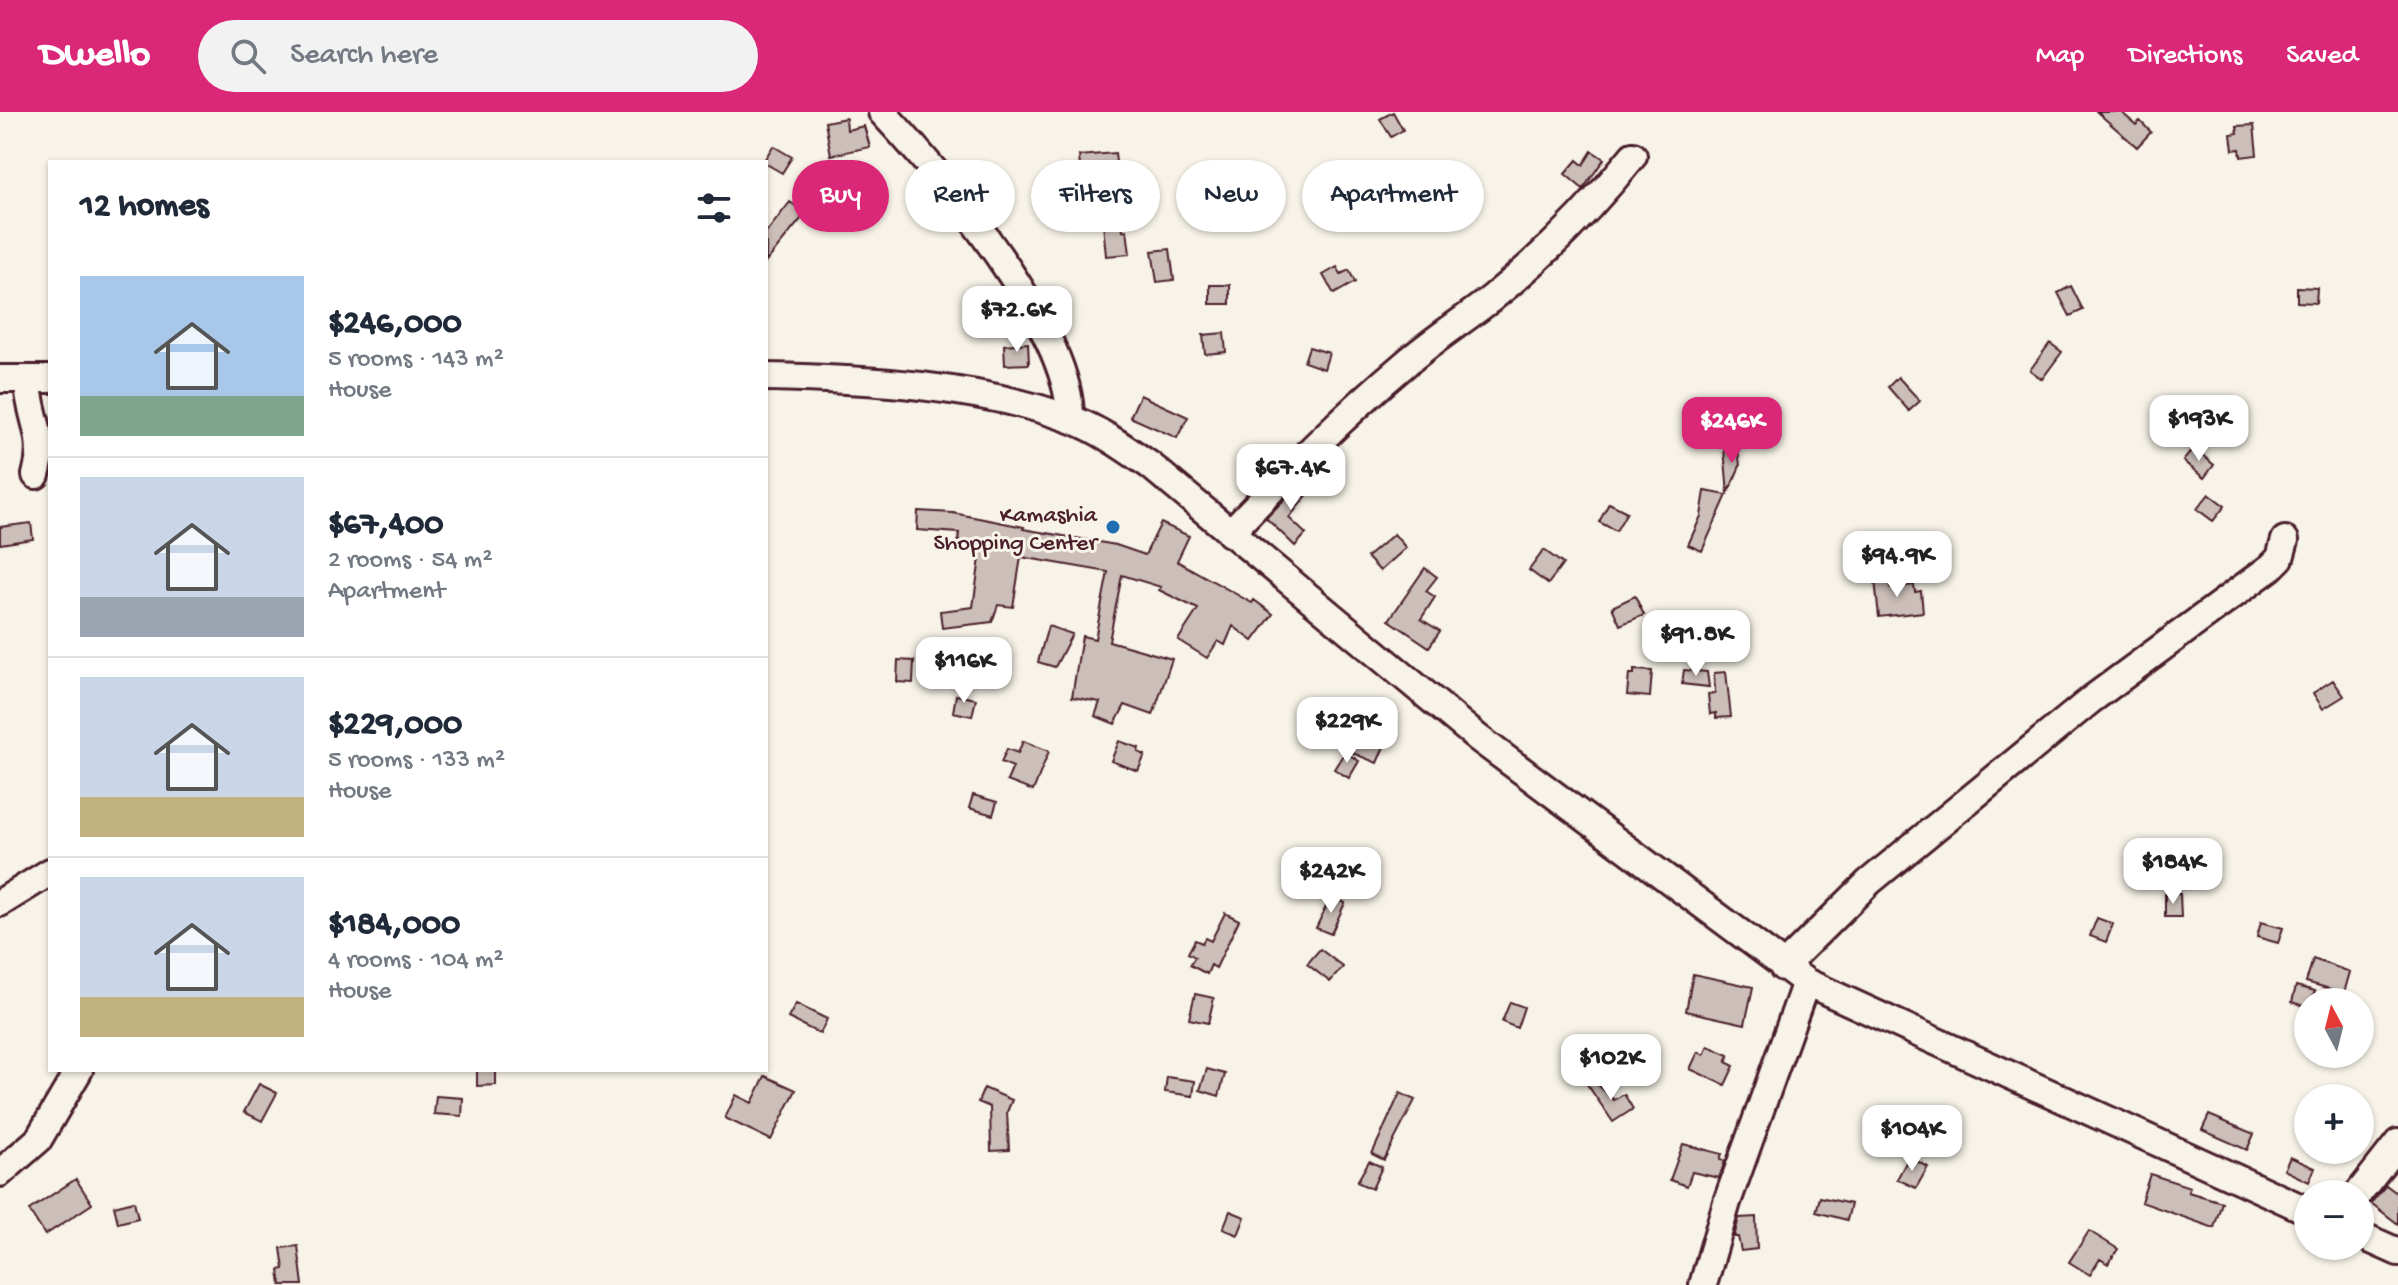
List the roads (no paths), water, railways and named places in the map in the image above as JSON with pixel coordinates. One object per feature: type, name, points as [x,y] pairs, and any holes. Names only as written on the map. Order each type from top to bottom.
[{"type":"street","points":[[882,112],[950,191],[1018,285],[1058,365],[1068,395],[1070,419]]},
{"type":"street","points":[[1230,533],[1364,399],[1407,362],[1494,297],[1540,255],[1594,204],[1633,156]]},
{"type":"street","points":[[768,377],[835,380],[961,393],[1070,419],[1108,437],[1151,466],[1478,738],[1806,982],[2294,1205]]},
{"type":"street","points":[[0,379],[39,379]]},
{"type":"street","points":[[36,475],[42,447],[28,394],[39,379]]},
{"type":"street","points":[[1783,967],[1869,882],[2092,699],[2271,567],[2280,558],[2285,540]]},
{"type":"street","points":[[0,903],[48,873]]},
{"type":"street","points":[[1703,1285],[1723,1213],[1806,982]]},
{"type":"street","points":[[0,1173],[38,1140],[78,1072]]},
{"type":"street","points":[[2369,1180],[2398,1143]]},
{"type":"street","points":[[2374,1241],[2398,1252]]},
{"type":"place","name":"Kamashia Shopping Center","points":[[1113,527]]}]
